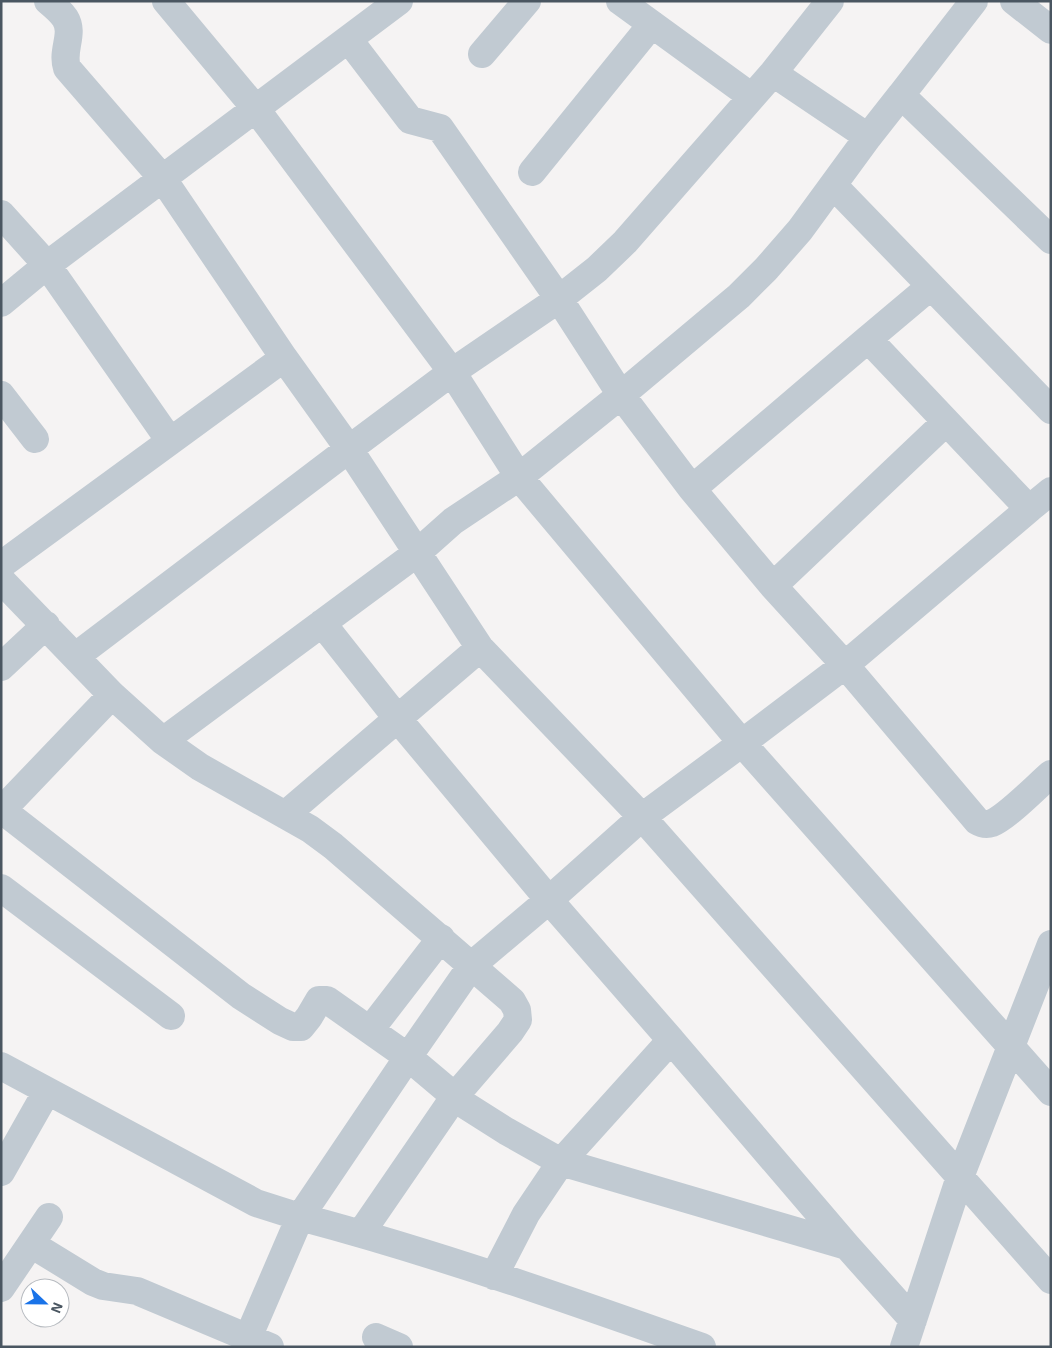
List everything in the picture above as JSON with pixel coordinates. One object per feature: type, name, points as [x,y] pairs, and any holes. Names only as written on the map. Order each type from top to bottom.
[{"type":"street","points":[[48,1],[65,17],[68,25],[69,35],[64,59],[68,68],[163,178],[284,358],[349,449],[480,648],[642,817],[1051,1280]]},
{"type":"street","points":[[166,1],[256,109],[452,372],[519,477],[742,743],[1010,1048],[1051,1092]]},
{"type":"street","points":[[1,304],[47,265],[399,1]]},
{"type":"street","points":[[482,54],[527,1]]},
{"type":"street","points":[[620,1],[752,97]]},
{"type":"street","points":[[163,741],[417,553],[453,521],[519,477],[739,296],[766,270],[800,230],[868,137],[974,1]]},
{"type":"street","points":[[1014,1],[1051,30]]},
{"type":"street","points":[[76,656],[452,372],[559,299],[597,269],[625,242],[773,73],[826,3]]},
{"type":"street","points":[[532,172],[652,24]]},
{"type":"street","points":[[349,40],[410,120],[440,128],[559,299],[621,395],[692,489],[773,586],[845,665],[977,821],[983,825],[991,824],[1001,818],[1051,774]]},
{"type":"street","points":[[773,73],[868,137]]},
{"type":"street","points":[[901,95],[1051,240]]},
{"type":"street","points":[[833,185],[1051,410]]},
{"type":"street","points":[[1,214],[47,265],[170,441]]},
{"type":"street","points":[[692,489],[930,286]]},
{"type":"street","points":[[868,339],[1029,509]]},
{"type":"street","points":[[1,566],[284,358]]},
{"type":"street","points":[[1,395],[35,439]]},
{"type":"street","points":[[773,586],[946,422]]},
{"type":"street","points":[[16,1254],[103,1286],[136,1291],[254,1344],[300,1217],[408,1056],[472,965],[642,817],[845,665],[1051,491]]},
{"type":"street","points":[[1,580],[112,695],[163,741],[200,767],[310,829],[333,846],[472,965],[512,1001],[517,1010],[518,1020],[510,1032],[456,1096],[361,1233]]},
{"type":"street","points":[[322,622],[397,718],[548,900],[913,1320]]},
{"type":"street","points":[[1,667],[46,625]]},
{"type":"street","points":[[285,815],[480,648]]},
{"type":"street","points":[[112,695],[2,811],[241,996],[292,1027],[301,1027],[309,1018],[319,1000],[327,1000],[408,1056],[486,1118],[560,1162],[847,1246]]},
{"type":"street","points":[[1,888],[171,1016]]},
{"type":"street","points":[[370,1030],[440,938]]},
{"type":"street","points":[[904,1347],[960,1177],[1051,944]]},
{"type":"street","points":[[494,1276],[526,1214],[560,1162],[671,1040]]},
{"type":"street","points":[[1,1066],[256,1203],[361,1233],[494,1276],[641,1337],[702,1347]]},
{"type":"street","points":[[1,1172],[47,1091]]},
{"type":"street","points":[[1,1288],[16,1254],[49,1216]]}]
